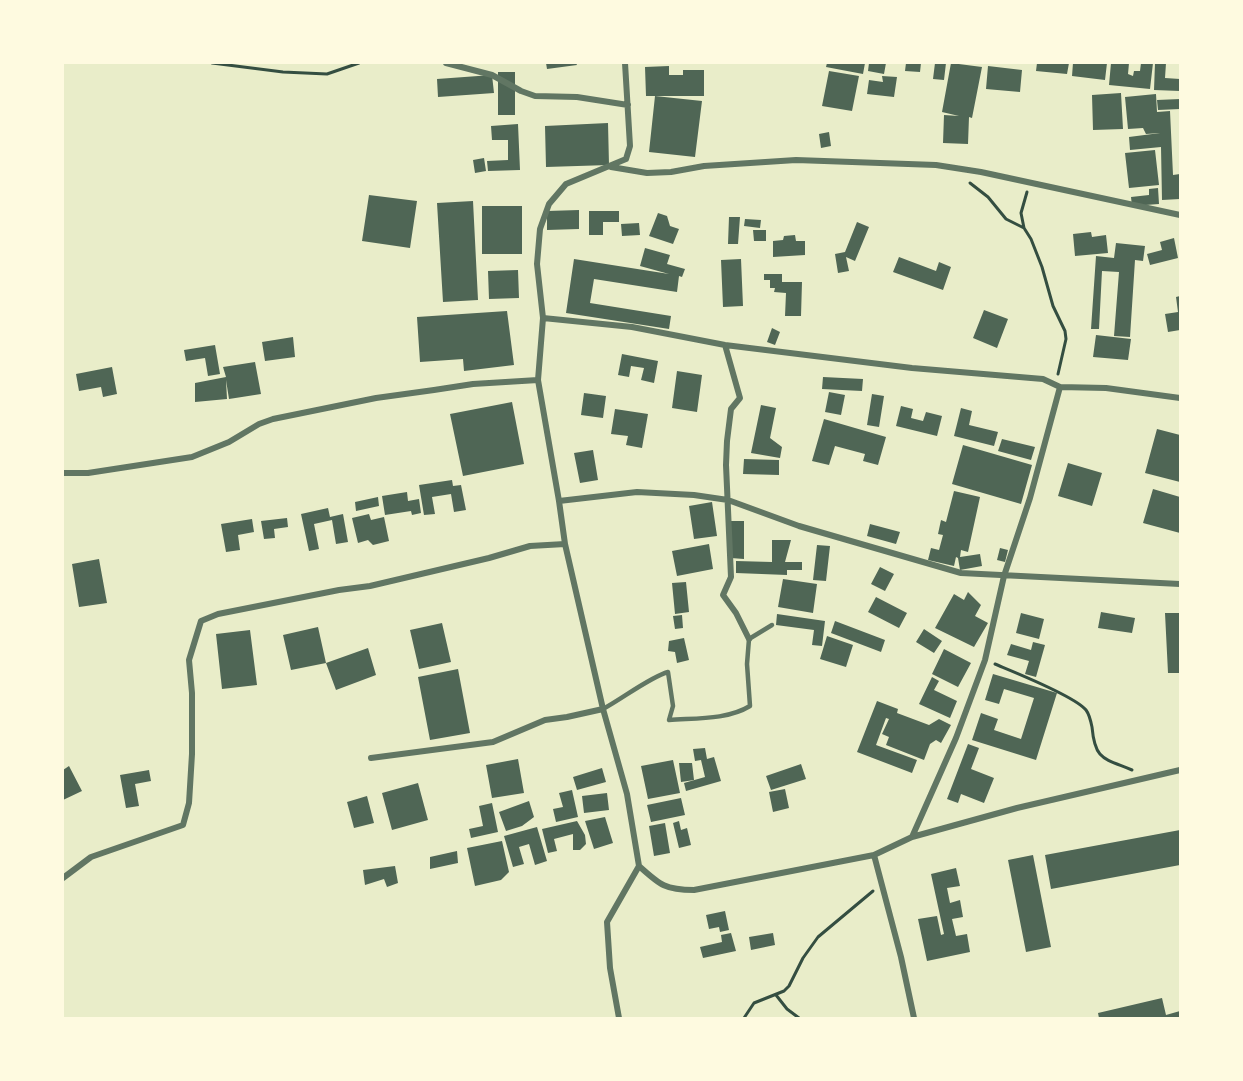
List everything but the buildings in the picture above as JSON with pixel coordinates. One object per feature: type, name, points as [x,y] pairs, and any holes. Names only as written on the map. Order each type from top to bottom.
[{"type":"street","points":[[446,63],[492,75],[521,91],[536,96],[577,97],[628,105]]},
{"type":"street","points":[[626,63],[630,146],[626,159],[566,184],[549,204],[540,229],[537,264],[543,318],[538,380],[564,544],[603,709],[627,794],[639,866],[659,884],[675,890],[694,890],[874,855],[912,837],[1017,808],[1180,770]]},
{"type":"street","points":[[609,166],[647,173],[671,172],[704,166],[796,160],[936,165],[1032,182],[1180,215]]},
{"type":"street","points":[[543,318],[632,327],[724,345],[912,368],[1043,379],[1058,386],[1106,388],[1180,398]]},
{"type":"street","points":[[724,345],[740,398],[731,409],[727,441],[731,577],[723,595],[736,613],[749,639]]},
{"type":"street","points":[[63,473],[88,473],[192,457],[229,442],[259,424],[273,419],[376,398],[473,384],[538,380]]},
{"type":"street","points":[[912,837],[956,738],[985,660],[1004,576],[1030,498],[1058,386]]},
{"type":"street","points":[[559,501],[638,492],[694,495],[728,500],[799,526],[961,573],[1180,584]]},
{"type":"street","points":[[63,878],[73,868],[91,857],[183,825],[189,803],[192,754],[192,693],[189,660],[201,621],[218,614],[370,586],[530,546],[564,544]]},
{"type":"street","points":[[371,758],[416,753],[423,750],[476,746],[493,742],[544,720],[603,709]]},
{"type":"street","points":[[874,855],[901,957],[914,1018]]},
{"type":"street","points":[[619,1018],[610,968],[607,922],[639,866]]},
{"type":"lane","points":[[603,709],[623,699],[660,674],[668,672],[673,706],[669,720],[709,718],[739,713],[750,706],[747,664],[749,639],[772,625]]},
{"type":"path","points":[[212,63],[283,72],[327,74],[359,63]]},
{"type":"path","points":[[964,180],[988,197],[1006,219],[1024,228]]},
{"type":"path","points":[[1032,182],[1021,213],[1024,228],[1040,261],[1053,306],[1065,331],[1066,339],[1058,386]]},
{"type":"path","points":[[985,660],[1040,684],[1080,705],[1086,710],[1091,723],[1096,752],[1114,763],[1148,777]]},
{"type":"path","points":[[744,1018],[754,1003],[776,995],[789,986],[803,958],[818,937],[881,884]]},
{"type":"path","points":[[776,995],[798,1018]]}]
